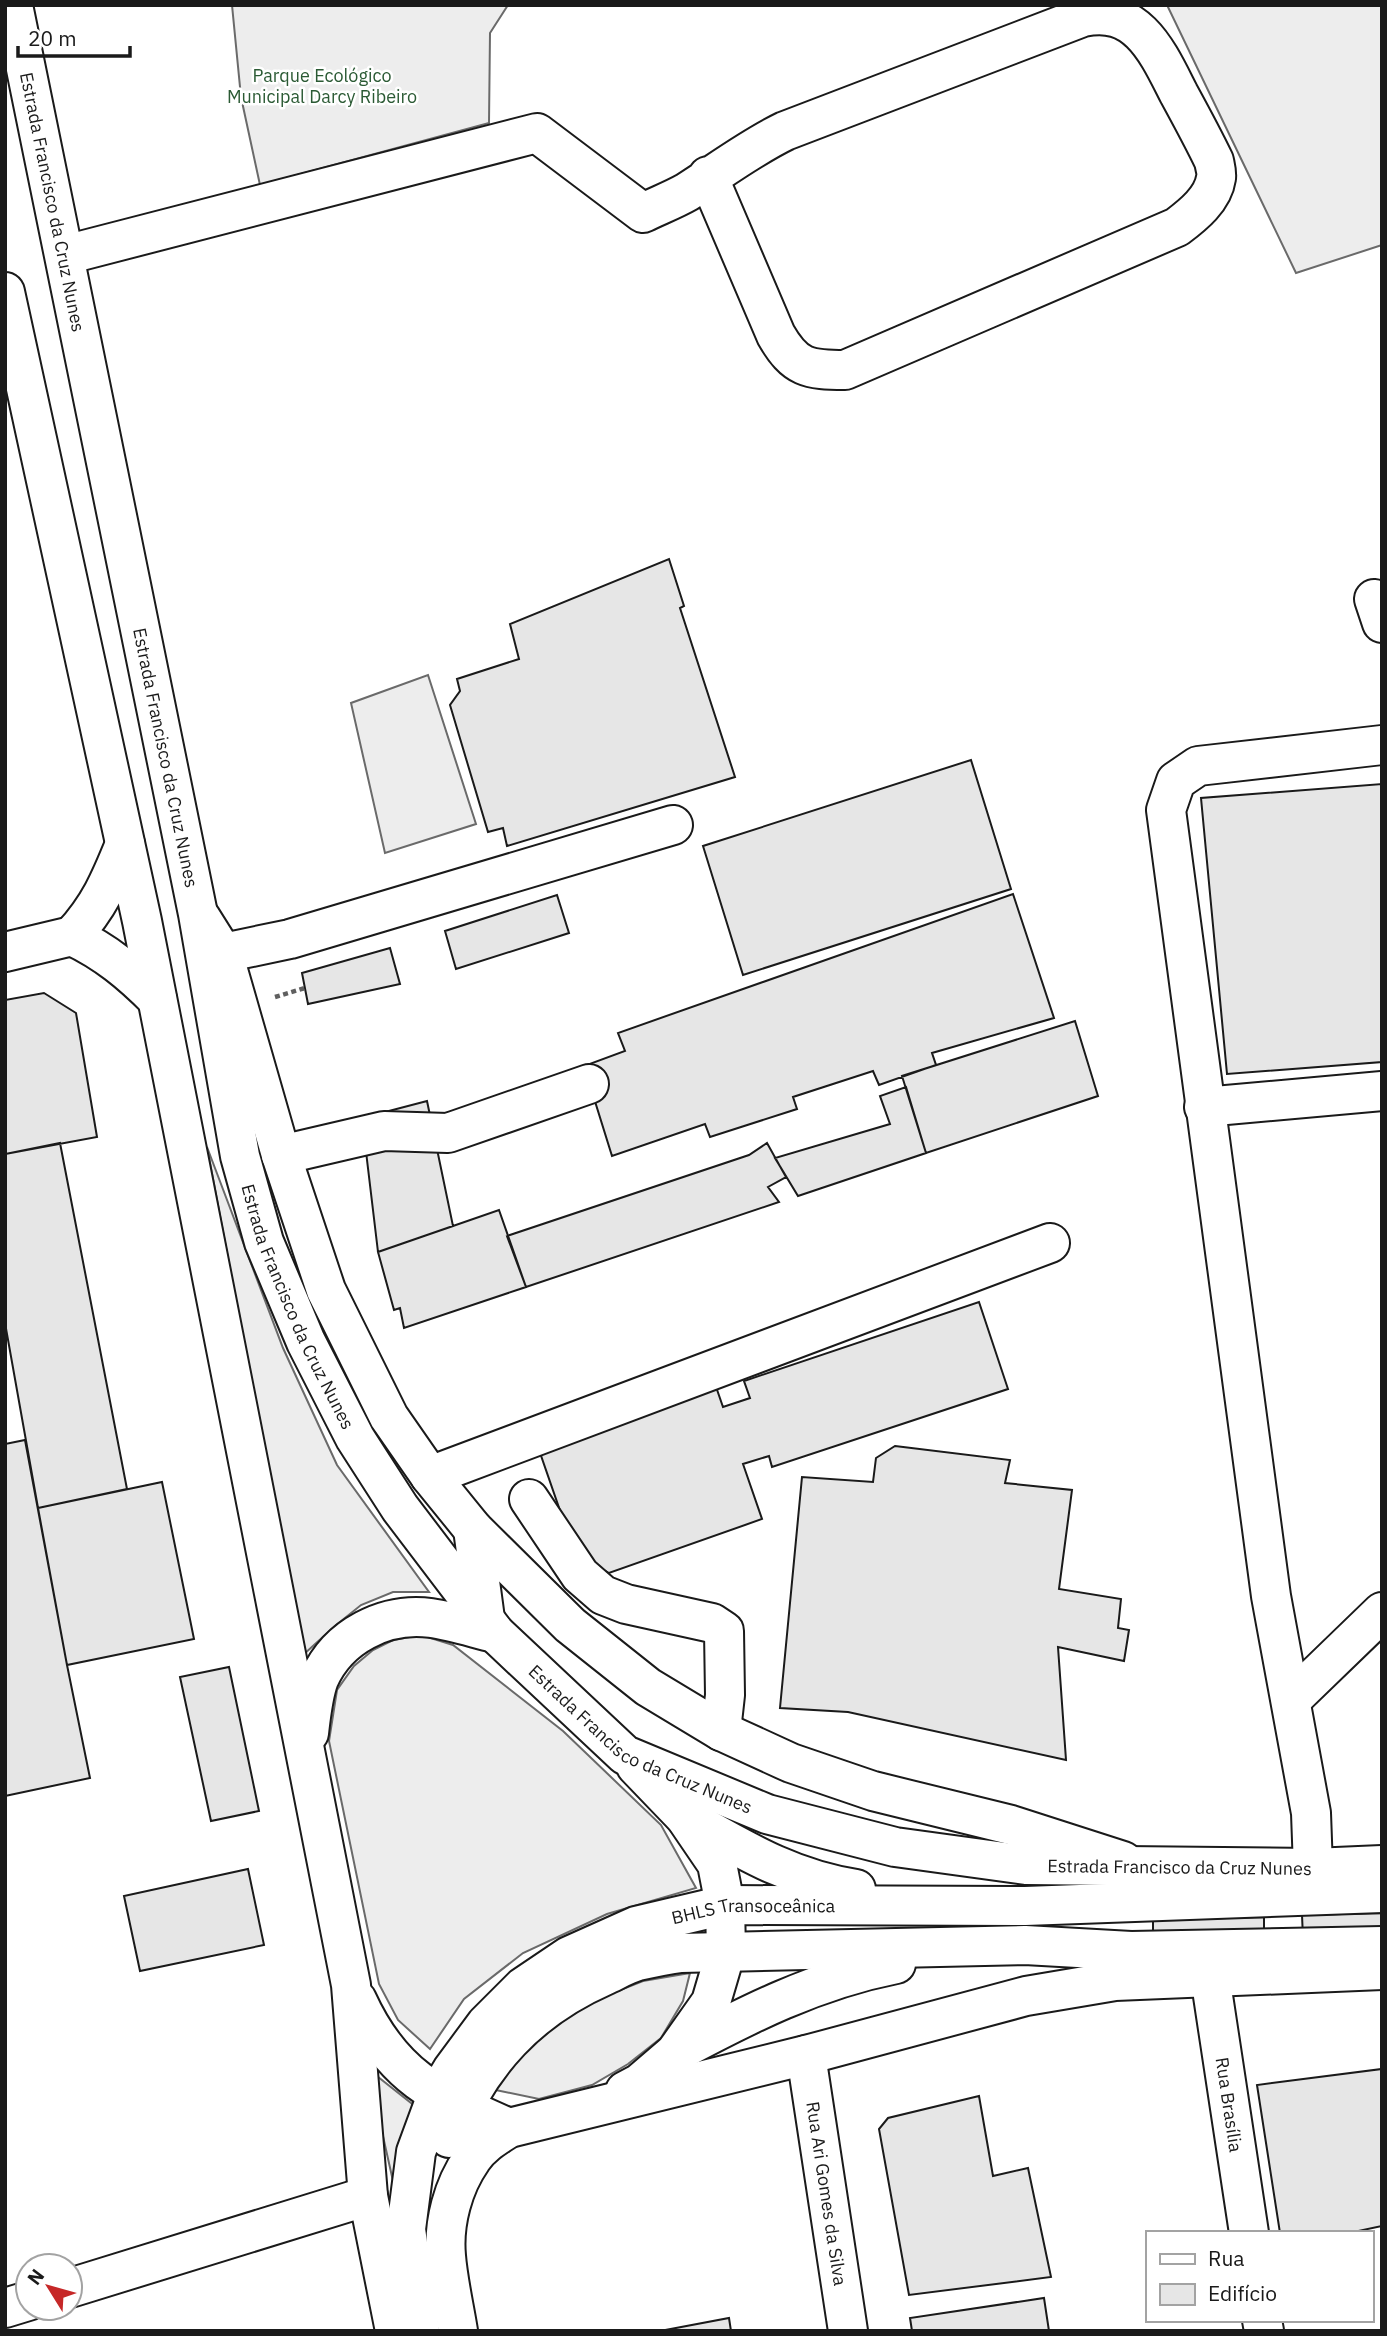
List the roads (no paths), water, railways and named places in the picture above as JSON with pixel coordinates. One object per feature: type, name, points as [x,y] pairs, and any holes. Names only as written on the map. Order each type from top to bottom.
[{"type":"main road","name":"Estrada Francisco da Cruz Nunes","points":[[13,5],[198,914],[240,1156],[269,1255],[306,1342],[355,1438],[400,1508],[490,1627],[625,1755],[767,1814],[895,1847],[1026,1866],[1313,1868],[1382,1865]]},
{"type":"main road","points":[[65,255],[537,133],[643,214],[686,192],[708,176],[753,147],[785,131],[1083,17],[1098,14],[1118,18],[1136,28],[1153,45],[1214,161],[1216,178],[1208,197],[1197,212],[1177,227],[845,370],[819,370],[801,365],[787,353],[776,335],[708,176]]},
{"type":"main road","points":[[5,292],[157,999],[351,1985],[368,2196],[395,2331]]},
{"type":"main road","points":[[1313,1868],[1311,1814],[1271,1596],[1166,810],[1176,781],[1198,766],[1382,745]]},
{"type":"main road","points":[[223,953],[290,939],[673,825]]},
{"type":"main road","points":[[5,952],[72,936],[92,914],[107,888],[125,844]]},
{"type":"main road","points":[[198,914],[223,953],[281,1154],[326,1290],[389,1417],[430,1476],[473,1529],[570,1625],[648,1686],[721,1731],[791,1763],[873,1791],[1011,1825],[1136,1865]]},
{"type":"main road","points":[[72,936],[108,955],[157,999]]},
{"type":"main road","points":[[281,1154],[384,1131],[448,1133],[589,1084]]},
{"type":"main road","points":[[1204,1107],[1382,1091]]},
{"type":"main road","points":[[430,1476],[1050,1242]]},
{"type":"main road","points":[[529,1499],[580,1576],[603,1595],[626,1604],[712,1623],[723,1631],[725,1695],[721,1731]]},
{"type":"main road","points":[[306,1756],[311,1713],[320,1679],[338,1651],[365,1628],[390,1619],[429,1618],[490,1627],[473,1529]]},
{"type":"main road","points":[[1291,1700],[1382,1612]]},
{"type":"main road","points":[[625,1755],[684,1817],[717,1864],[725,1905],[726,1951],[710,2002],[675,2053]]},
{"type":"main road","points":[[684,1817],[755,1857],[792,1874],[843,1887],[973,1906]]},
{"type":"main road","name":"BHLS Transoceânica","points":[[437,2331],[424,2250],[424,2226],[449,2101],[452,2070],[486,2024],[523,1986],[569,1956],[636,1926],[725,1905],[1025,1906],[1382,1893]]},
{"type":"main road","name":"BHLS Transoceânica","points":[[420,2331],[406,2229],[416,2152],[449,2101],[509,2039],[541,2011],[583,1985],[636,1962],[681,1953],[726,1951],[1026,1945],[1131,1951],[1382,1946]]},
{"type":"main road","points":[[598,2105],[640,2083],[675,2053],[792,1994],[861,1971],[980,1947]]},
{"type":"main road","points":[[458,2331],[446,2257],[446,2222],[457,2189],[472,2159],[489,2140],[509,2128],[806,2055],[1026,1996],[1115,1981],[1382,1970]]},
{"type":"main road","name":"Rua Brasília","points":[[1210,1976],[1249,2231]]},
{"type":"main road","points":[[351,1985],[368,2024],[405,2071],[449,2101],[509,2128]]},
{"type":"main road","name":"Rua Ari Gomes da Silva","points":[[806,2055],[848,2331]]},
{"type":"main road","points":[[84,2284],[368,2196]]},
{"type":"park label","name":"Parque Ecológico Municipal Darcy Ribeiro","points":[[322,85]]}]
